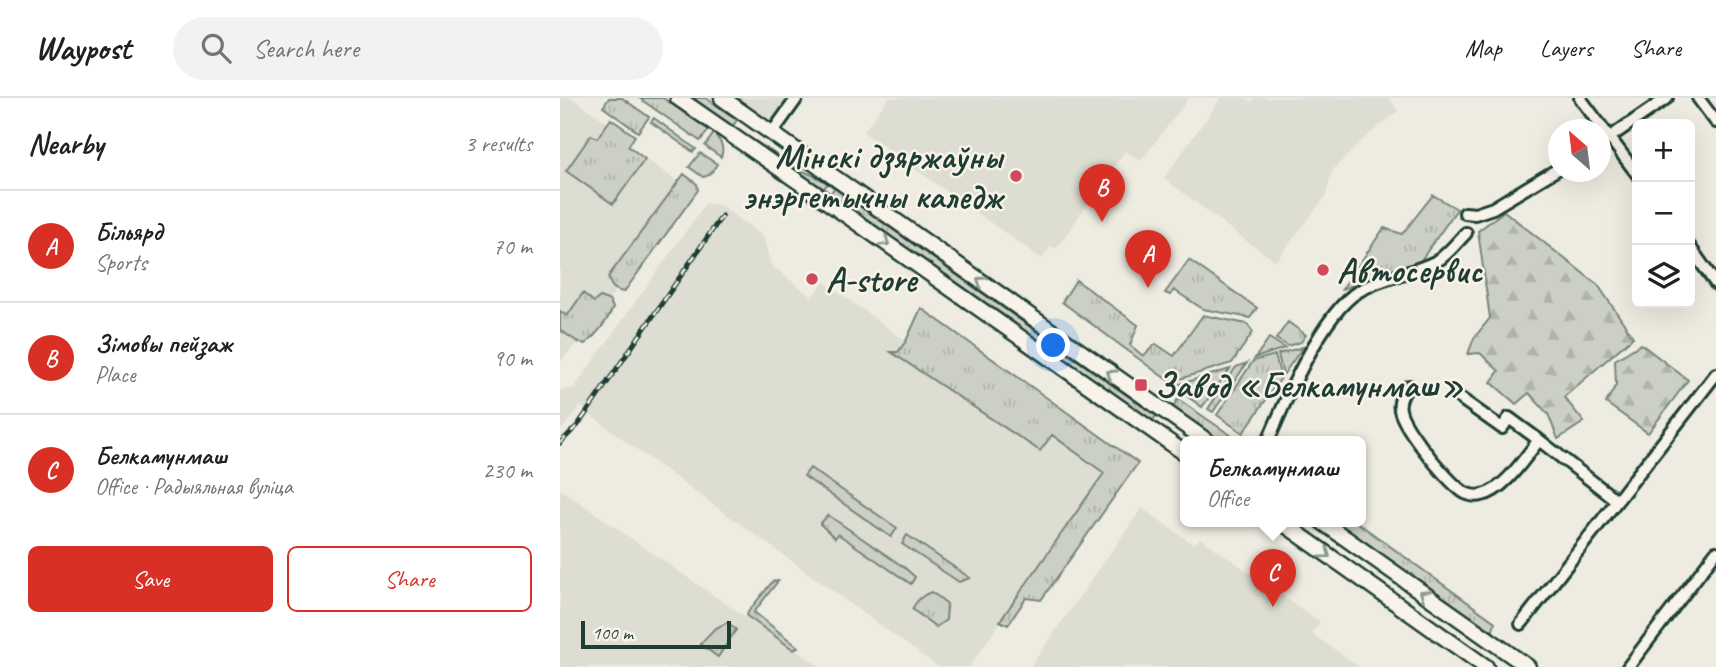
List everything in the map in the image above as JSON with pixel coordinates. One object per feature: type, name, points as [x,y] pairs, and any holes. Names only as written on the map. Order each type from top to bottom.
[{"type":"main road","points":[[678,98],[1180,450]]},
{"type":"main road","points":[[722,98],[1200,436]]},
{"type":"main road","points":[[1288,527],[1486,667]]},
{"type":"main road","points":[[1329,527],[1528,667]]},
{"type":"main road","points":[[1355,575],[1368,555]]},
{"type":"street","points":[[772,134],[797,98]]},
{"type":"street","points":[[1580,98],[1592,119]]},
{"type":"street","points":[[1611,137],[1667,98]]},
{"type":"street","points":[[1699,98],[1716,122]]},
{"type":"street","points":[[1611,147],[1632,169]]},
{"type":"street","points":[[1465,213],[1485,212],[1548,175]]},
{"type":"street","points":[[1270,436],[1291,388],[1328,324],[1347,300],[1371,285],[1437,262],[1466,233]]},
{"type":"street","points":[[1695,254],[1716,284]]},
{"type":"street","points":[[1521,624],[1716,374]]},
{"type":"street","points":[[1409,386],[1400,401],[1400,410],[1406,424],[1437,465],[1463,491],[1472,495],[1493,491],[1507,480],[1539,440]]},
{"type":"street","points":[[1457,396],[1502,428],[1508,418],[1616,500]]},
{"type":"street","points":[[1628,667],[1716,552]]},
{"type":"shaded area","points":[[560,98],[572,98],[608,123],[604,129],[688,189],[582,337],[560,362]]},
{"type":"shaded area","points":[[738,98],[797,98],[775,124]]},
{"type":"shaded area","name":"Мінскі дзяржаўны энэргетычны каледж","points":[[889,98],[1189,98],[1141,161],[1125,151],[1056,249],[1051,246],[1042,259],[863,132]]},
{"type":"shaded area","points":[[1221,98],[1246,98],[1252,102],[1255,98],[1389,98],[1398,111],[1361,141],[1332,171],[1326,196],[1276,261],[1164,178]]},
{"type":"shaded area","points":[[706,203],[720,205],[763,236],[771,265],[812,297],[824,282],[906,341],[1052,435],[1105,473],[969,667],[938,667],[581,406],[560,431],[560,391],[574,388]]},
{"type":"shaded area","points":[[560,489],[717,598],[821,667],[560,667]]},
{"type":"shaded area","points":[[1142,508],[1194,545],[1200,538],[1320,622],[1312,634],[1360,667],[1030,667]]},
{"type":"green space","points":[[609,98],[622,98],[649,117],[638,132],[603,107]]},
{"type":"green space","points":[[639,98],[663,98],[709,130],[700,141]]},
{"type":"green space","points":[[691,98],[706,98],[737,120],[732,127]]},
{"type":"green space","points":[[654,118],[696,149],[693,152],[651,122]]},
{"type":"green space","points":[[611,119],[635,136],[628,146],[645,159],[613,204],[566,171],[591,135],[597,138]]},
{"type":"green space","points":[[714,133],[722,147],[721,157],[705,146]]},
{"type":"green space","points":[[752,139],[798,169],[828,183],[822,191]]},
{"type":"green space","points":[[700,153],[717,164],[710,174],[703,177],[689,167]]},
{"type":"green space","points":[[684,174],[697,184],[698,190],[624,292],[615,289],[608,277]]},
{"type":"green space","points":[[834,188],[1156,416],[1151,423],[829,196]]},
{"type":"green space","points":[[1433,195],[1457,209],[1419,263],[1342,289],[1384,228],[1402,234]]},
{"type":"green space","points":[[1504,211],[1598,285],[1633,337],[1564,397],[1584,422],[1558,439],[1548,414],[1529,393],[1516,404],[1491,382],[1499,371],[1480,353],[1468,354],[1474,338],[1490,318],[1478,231]]},
{"type":"green space","points":[[1189,260],[1257,308],[1250,318],[1203,309],[1174,290],[1170,295],[1165,293]]},
{"type":"green space","points":[[1076,280],[1138,325],[1130,345],[1143,356],[1156,344],[1174,356],[1203,315],[1247,324],[1253,332],[1232,363],[1170,382],[1062,302]]},
{"type":"green space","points":[[583,293],[594,302],[600,297],[610,301],[613,308],[601,328],[585,344],[560,330],[560,311],[567,316]]},
{"type":"green space","points":[[921,308],[1138,463],[1041,600],[1026,598],[1008,625],[1000,621],[1104,473],[1052,435],[1040,451],[891,352],[898,352],[906,341]]},
{"type":"green space","points":[[1288,322],[1306,335],[1301,342],[1288,346],[1276,339]]},
{"type":"green space","points":[[1269,338],[1285,348],[1255,358]]},
{"type":"green space","points":[[1641,344],[1688,380],[1648,433],[1606,403],[1616,385],[1615,360]]},
{"type":"green space","points":[[1303,347],[1283,375],[1278,354]]},
{"type":"green space","points":[[1275,355],[1281,378],[1243,433],[1217,415],[1253,361]]},
{"type":"green space","points":[[1247,363],[1213,412],[1208,409],[1236,367]]},
{"type":"green space","points":[[1230,369],[1202,407],[1173,386]]},
{"type":"green space","points":[[1178,399],[1232,436],[1211,436],[1172,408]]},
{"type":"green space","points":[[810,468],[897,528],[891,537],[804,476]]},
{"type":"green space","points":[[828,515],[905,568],[915,577],[911,584],[838,534],[835,538],[820,524]]},
{"type":"green space","points":[[1342,527],[1363,527],[1495,622],[1493,631]]},
{"type":"green space","points":[[907,535],[970,578],[959,582],[902,544]]},
{"type":"green space","points":[[773,581],[778,581],[754,612],[798,647],[794,650],[747,616]]},
{"type":"green space","points":[[931,592],[947,604],[946,620],[936,627],[912,609],[920,599]]},
{"type":"green space","points":[[728,622],[736,630],[718,657],[700,644],[714,629]]},
{"type":"railway","points":[[560,443],[578,425],[722,216]]},
{"type":"place","name":"Мінскі дзяржаўны энэргетычны каледж","points":[[1016,176]]},
{"type":"place","name":"Зімовы пейзаж","points":[[1102,222]]},
{"type":"place","name":"Автосервис","points":[[1323,270]]},
{"type":"place","name":"А-store","points":[[812,279]]},
{"type":"place","name":"Більярд","points":[[1148,288]]},
{"type":"place","name":"Завод «Белкамунмаш»","points":[[1141,385]]},
{"type":"place","name":"Белкамунмаш","points":[[1273,607]]}]
